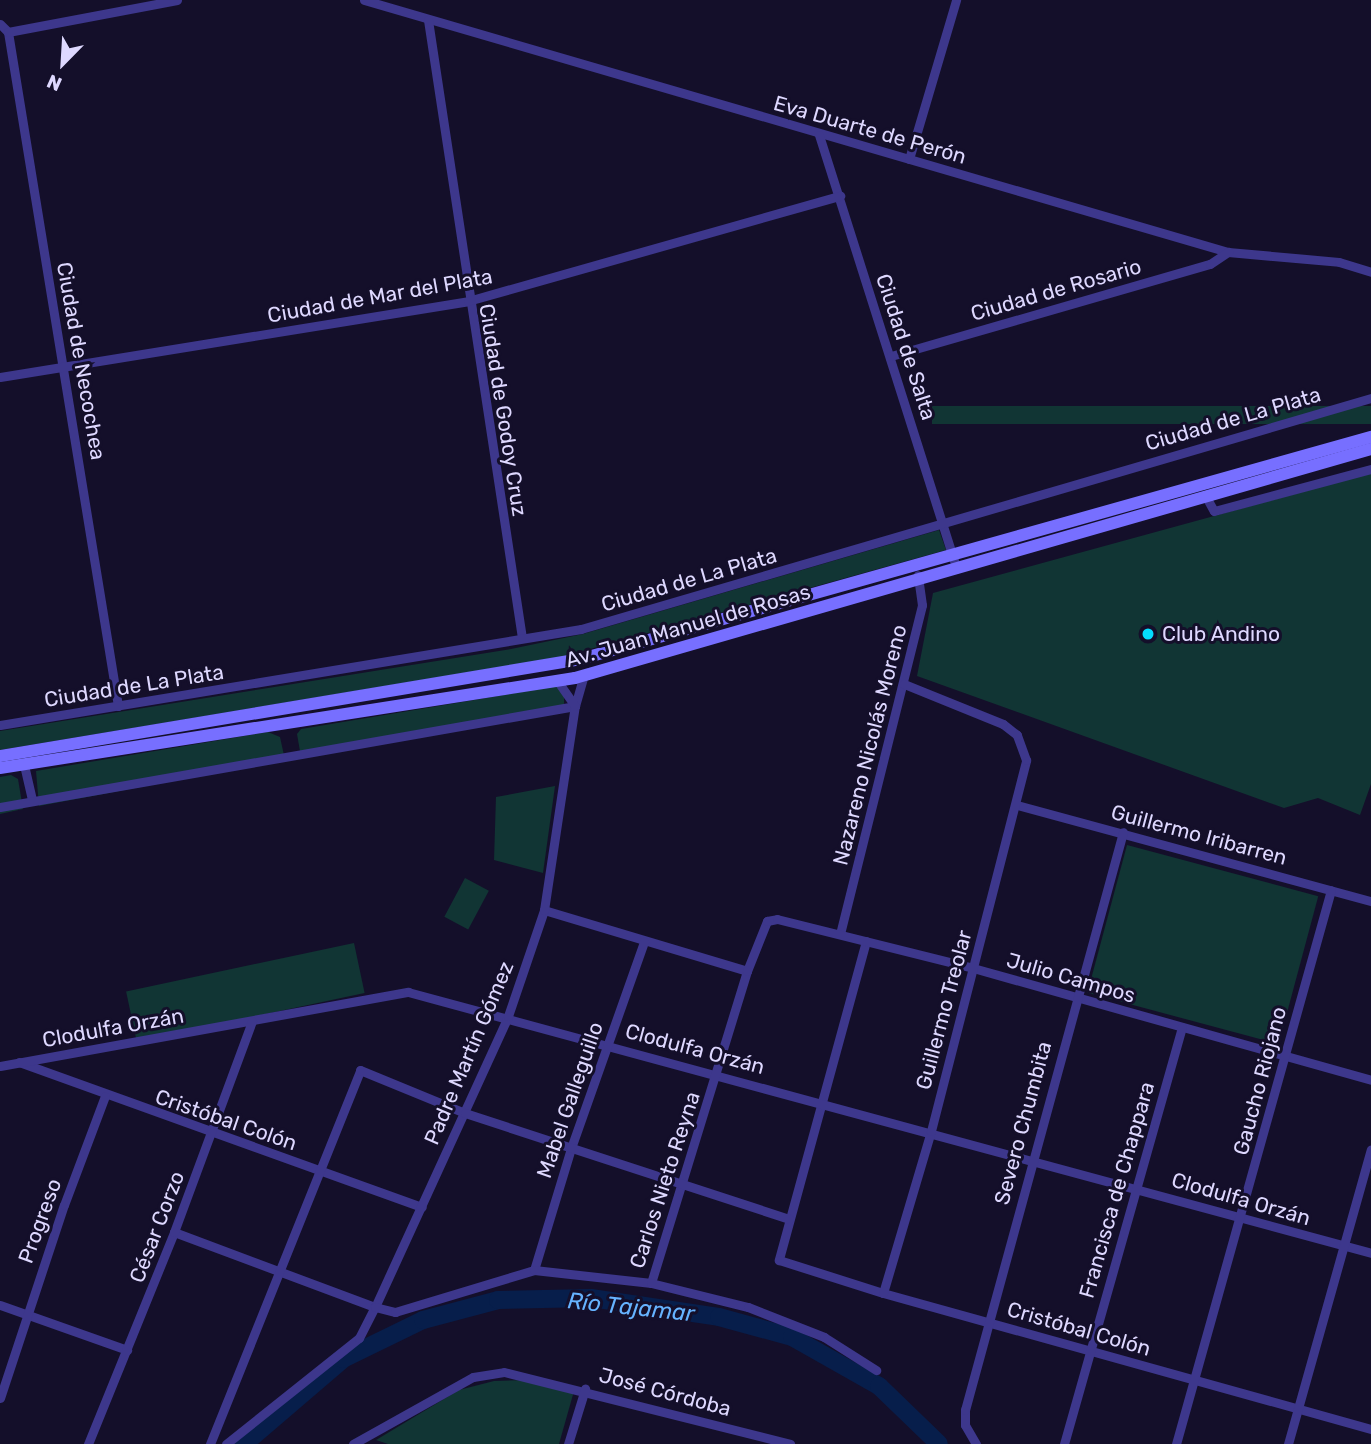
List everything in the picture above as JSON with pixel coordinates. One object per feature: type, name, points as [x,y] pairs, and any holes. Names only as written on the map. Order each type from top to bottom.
[{"type":"main road","name":"Av. Juan Manuel de Rosas","points":[[0,756],[581,659],[953,552],[1371,437]]},
{"type":"main road","name":"Av. Juan Manuel de Rosas","points":[[0,768],[558,682],[1371,449]]},
{"type":"street","points":[[0,24],[8,32],[177,0]]},
{"type":"street","name":"Eva Duarte de Perón","points":[[365,0],[819,135],[1228,252],[1339,262],[1371,272]]},
{"type":"street","points":[[909,159],[956,0]]},
{"type":"street","name":"Ciudad de Godoy Cruz","points":[[428,20],[468,301],[522,638]]},
{"type":"street","name":"Ciudad de Necochea","points":[[8,32],[118,706]]},
{"type":"street","name":"Ciudad de Salta","points":[[819,135],[957,569]]},
{"type":"street","name":"Ciudad de Mar del Plata","points":[[0,377],[468,301],[840,196]]},
{"type":"street","name":"Ciudad de Rosario","points":[[891,356],[1210,264],[1228,252]]},
{"type":"street","name":"Ciudad de La Plata","points":[[0,725],[581,629],[1371,398]]},
{"type":"street","points":[[1205,495],[1214,511],[1371,469]]},
{"type":"street","name":"Nazareno Nicolás Moreno","points":[[840,934],[922,605],[920,580],[914,564]]},
{"type":"street","name":"Padre Martín Gómez","points":[[226,1444],[359,1338],[422,1208],[508,1016],[544,910],[575,706],[584,675]]},
{"type":"street","points":[[0,807],[575,706],[558,682]]},
{"type":"street","name":"Guillermo Treolar","points":[[883,1293],[931,1130],[1017,805],[1026,760],[1017,735],[904,684]]},
{"type":"street","points":[[24,765],[32,802]]},
{"type":"street","name":"Guillermo Iribarren","points":[[1017,805],[1371,901]]},
{"type":"street","name":"Severo Chumbita","points":[[976,1444],[965,1425],[988,1321],[1123,832]]},
{"type":"street","name":"Gaucho Riojano","points":[[1176,1444],[1331,890]]},
{"type":"street","points":[[544,910],[747,971]]},
{"type":"street","name":"Julio Campos","points":[[763,927],[777,919],[840,934],[973,968],[1371,1080]]},
{"type":"street","name":"Carlos Nieto Reyna","points":[[651,1283],[763,927]]},
{"type":"street","points":[[210,1444],[360,1070],[465,1113],[789,1219],[824,1103],[866,941]]},
{"type":"street","name":"Mabel Galleguillo","points":[[534,1270],[571,1148],[644,942]]},
{"type":"street","name":"Clodulfa Orzán","points":[[0,1066],[408,992],[508,1016],[931,1130],[1371,1253]]},
{"type":"street","name":"César Corzo","points":[[88,1444],[174,1232],[252,1021]]},
{"type":"street","name":"Francisca de Chappara","points":[[1064,1444],[1182,1027]]},
{"type":"street","name":"Cristóbal Colón","points":[[19,1062],[105,1096],[422,1208]]},
{"type":"street","name":"Progreso","points":[[0,1398],[26,1314],[105,1096]]},
{"type":"street","points":[[1288,1444],[1371,1149]]},
{"type":"street","name":"Cristóbal Colón","points":[[789,1219],[779,1260],[883,1293],[1371,1429]]},
{"type":"street","points":[[174,1232],[375,1307],[396,1312],[534,1270],[651,1283],[790,1322],[876,1370]]},
{"type":"street","points":[[0,1305],[127,1350]]},
{"type":"street","name":"José Córdoba","points":[[352,1444],[366,1441],[473,1377],[505,1372],[530,1375],[790,1444]]},
{"type":"street","points":[[568,1444],[585,1389]]},
{"type":"green space","points":[[932,406],[1371,406],[1371,424],[932,424]]},
{"type":"green space","name":"Club Andino","points":[[1371,473],[1371,784],[1360,815],[1318,798],[1284,808],[917,676],[933,593]]},
{"type":"green space","points":[[939,530],[946,550],[565,656],[0,750],[0,731],[511,649],[583,634]]},
{"type":"green space","points":[[557,686],[564,694],[564,708],[301,757],[297,734],[301,729]]},
{"type":"green space","points":[[268,732],[280,737],[285,760],[39,806],[36,771]]},
{"type":"green space","points":[[11,775],[18,779],[23,809],[0,814],[0,777]]},
{"type":"green space","points":[[555,786],[543,873],[494,860],[496,797]]},
{"type":"green space","points":[[1127,845],[1318,896],[1279,1044],[1087,993]]},
{"type":"green space","points":[[465,878],[489,891],[468,930],[444,917]]},
{"type":"green space","points":[[354,943],[365,993],[137,1041],[126,991]]},
{"type":"green space","points":[[530,1380],[574,1391],[559,1444],[388,1444],[376,1440],[459,1390],[494,1381]]},
{"type":"waterway","name":"Río Tajamar","points":[[244,1444],[343,1359],[423,1320],[498,1300],[591,1298],[719,1317],[792,1337],[879,1386],[939,1444]]},
{"type":"place","name":"Club Andino","points":[[1148,634]]}]
